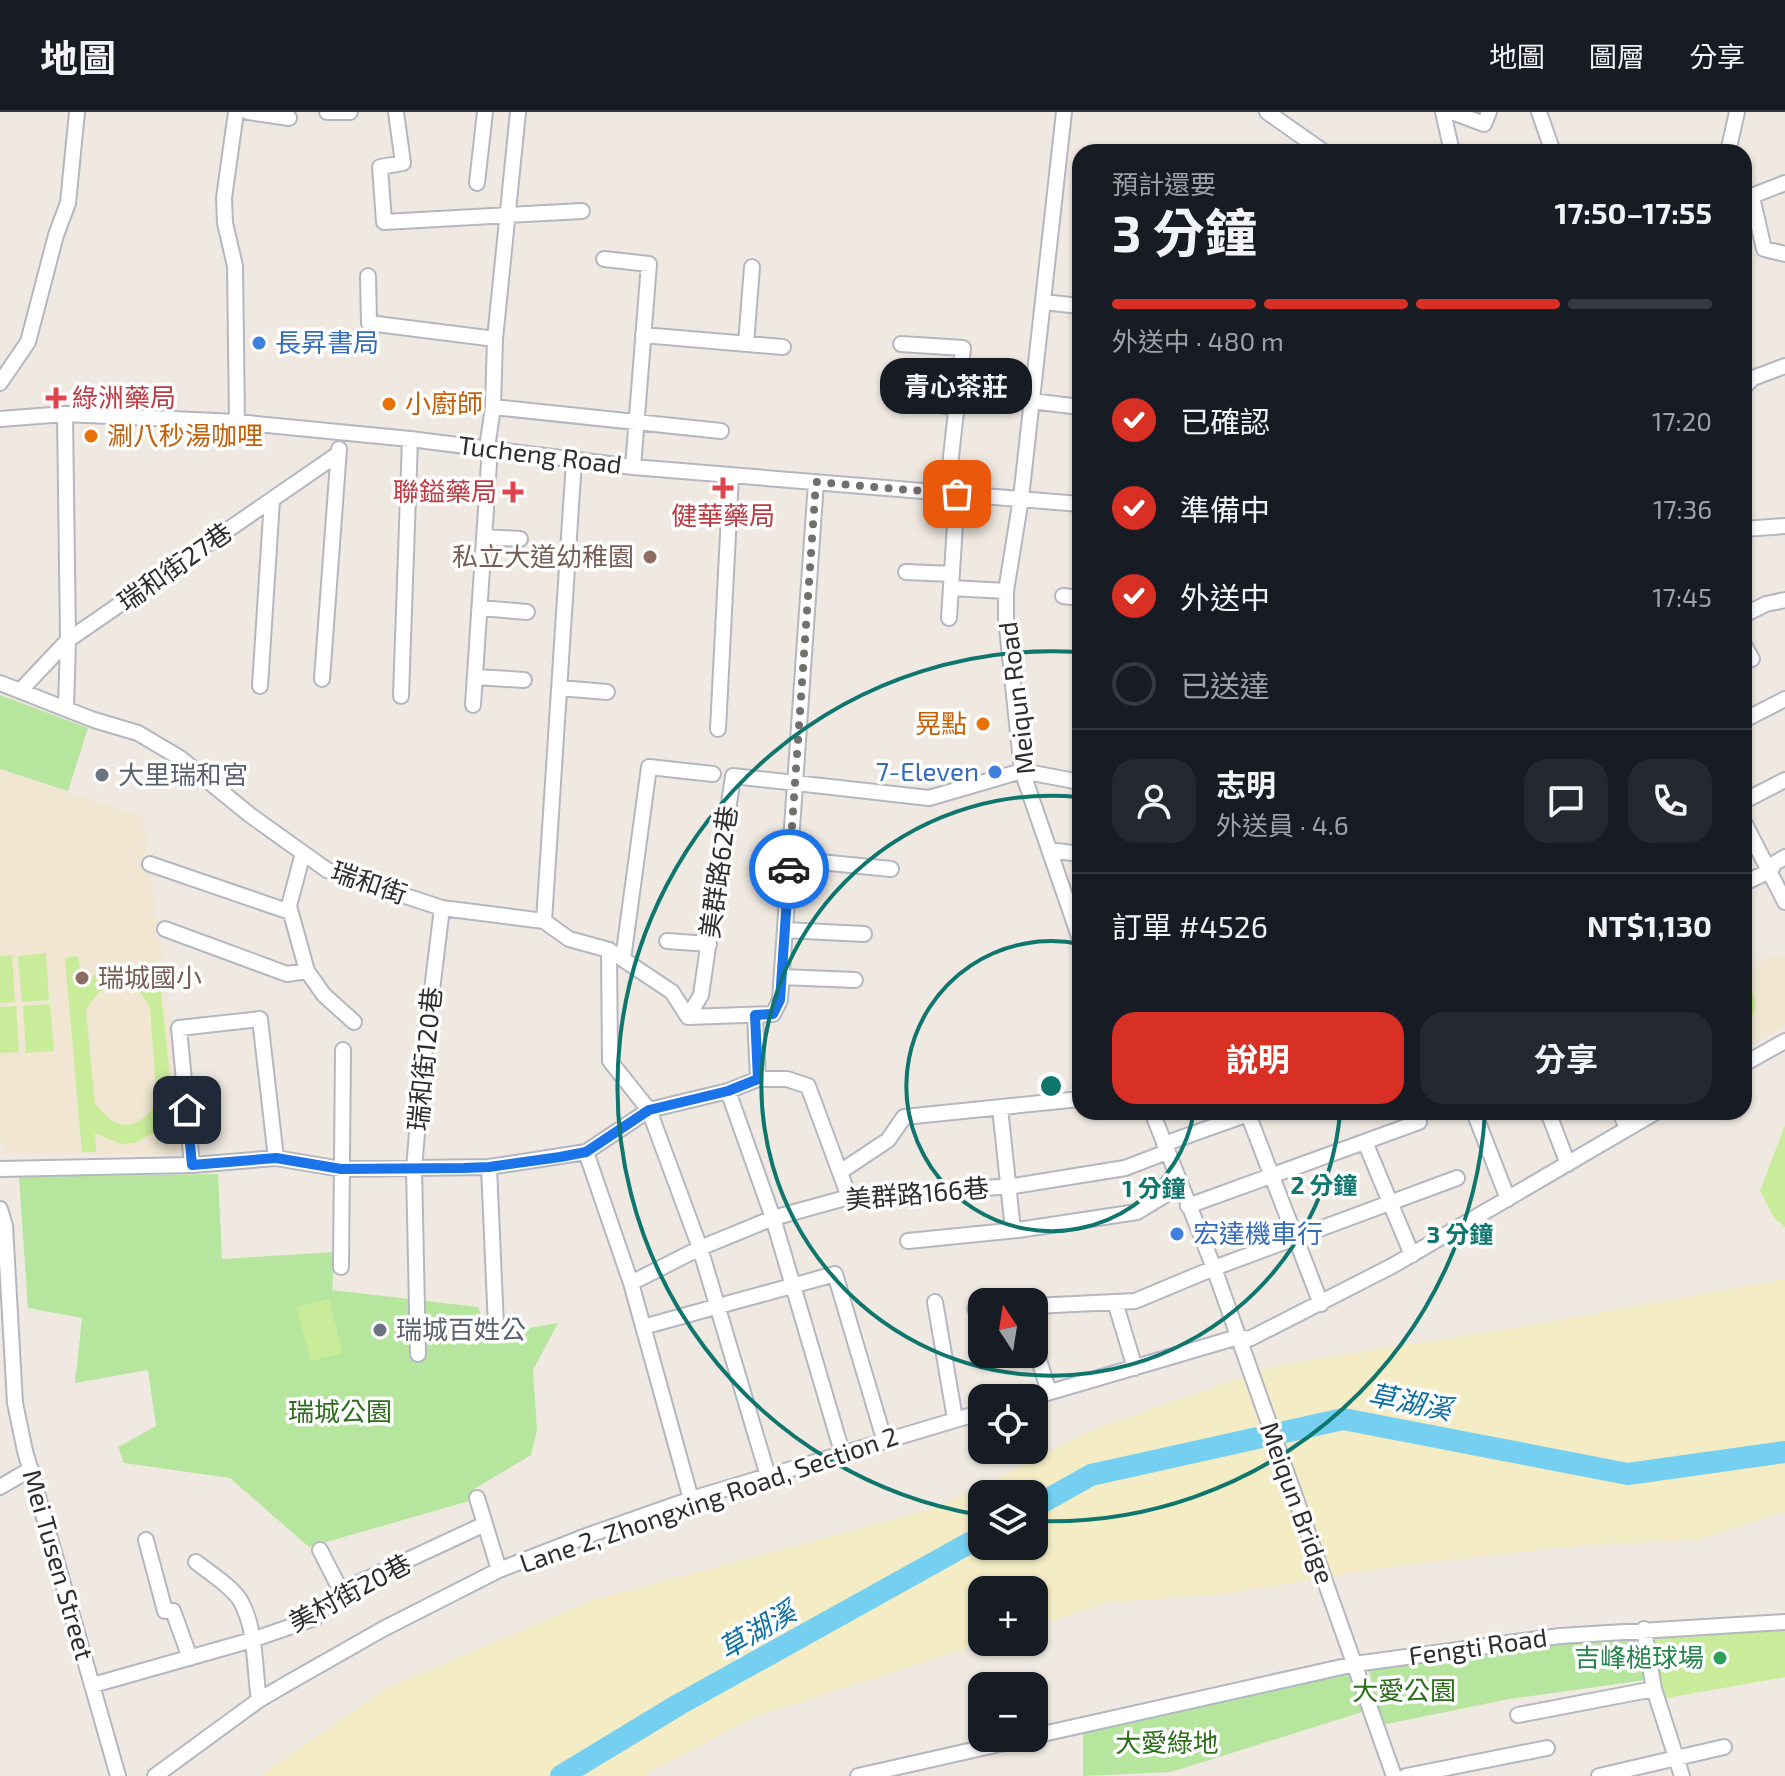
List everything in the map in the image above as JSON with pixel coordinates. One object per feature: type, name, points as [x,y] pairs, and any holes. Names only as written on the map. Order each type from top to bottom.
[{"type":"street","points":[[0,383],[28,342],[56,235],[68,203],[77,112]]},
{"type":"street","points":[[236,112],[224,198],[225,223],[235,266],[237,422]]},
{"type":"street","points":[[248,112],[289,118]]},
{"type":"street","points":[[327,112],[350,112]]},
{"type":"street","points":[[396,112],[403,163],[380,167],[384,222],[582,211]]},
{"type":"street","points":[[477,183],[485,112]]},
{"type":"street","points":[[473,705],[495,339],[518,112]]},
{"type":"street","name":"Meiqun Road","points":[[1064,112],[1021,498],[1006,591],[1006,618],[1022,771],[1072,916]]},
{"type":"street","points":[[1267,112],[1313,144]]},
{"type":"street","points":[[1443,112],[1450,144]]},
{"type":"street","points":[[1452,112],[1484,124],[1489,112]]},
{"type":"street","points":[[1539,112],[1550,144]]},
{"type":"street","points":[[1730,144],[1737,112]]},
{"type":"street","points":[[1752,196],[1785,183]]},
{"type":"street","points":[[1752,211],[1764,249],[1785,254]]},
{"type":"street","points":[[604,259],[649,264],[633,467]]},
{"type":"street","points":[[746,344],[752,267]]},
{"type":"street","points":[[368,276],[369,323],[495,339]]},
{"type":"street","points":[[1043,302],[1072,305]]},
{"type":"street","points":[[643,335],[783,347]]},
{"type":"street","points":[[901,344],[963,348],[955,407],[949,618]]},
{"type":"street","points":[[1752,379],[1785,366]]},
{"type":"street","points":[[898,400],[955,407]]},
{"type":"street","points":[[1031,401],[1072,406]]},
{"type":"street","points":[[493,407],[721,431]]},
{"type":"street","points":[[65,414],[66,708]]},
{"type":"street","name":"Tucheng Road","points":[[0,419],[65,414],[237,422],[410,439],[633,467],[1072,503]]},
{"type":"street","points":[[322,679],[341,433]]},
{"type":"street","points":[[401,696],[410,439]]},
{"type":"street","name":"瑞和街27巷","points":[[20,691],[68,640],[338,454]]},
{"type":"street","points":[[544,921],[574,460]]},
{"type":"street","points":[[718,729],[731,476]]},
{"type":"street","points":[[688,1017],[773,1014],[780,1000],[816,482]]},
{"type":"street","points":[[260,686],[272,500]]},
{"type":"street","points":[[1752,528],[1785,526]]},
{"type":"street","points":[[484,537],[520,539]]},
{"type":"street","points":[[906,572],[1006,591]]},
{"type":"street","points":[[1063,596],[1072,597]]},
{"type":"street","points":[[1752,611],[1785,600]]},
{"type":"street","points":[[480,608],[527,612]]},
{"type":"street","points":[[476,677],[524,680]]},
{"type":"street","name":"瑞和街","points":[[0,683],[138,733],[180,758],[327,870],[442,908],[544,921],[569,939],[609,950],[672,992],[688,1017]]},
{"type":"street","points":[[560,688],[607,692]]},
{"type":"street","points":[[1752,716],[1785,699]]},
{"type":"street","points":[[623,959],[649,767],[713,774]]},
{"type":"street","points":[[1022,771],[1072,780]]},
{"type":"street","name":"美群路62巷","points":[[688,1017],[701,995],[733,776],[929,798],[1022,771]]},
{"type":"street","points":[[1752,797],[1785,780]]},
{"type":"street","points":[[1752,837],[1785,902]]},
{"type":"street","points":[[1049,850],[1072,853]]},
{"type":"street","points":[[303,853],[289,906],[307,971],[324,995],[354,1022]]},
{"type":"street","points":[[1752,879],[1770,871],[1775,863],[1785,857]]},
{"type":"street","points":[[789,859],[891,869]]},
{"type":"street","points":[[150,864],[290,912]]},
{"type":"street","name":"瑞和街120巷","points":[[418,1354],[414,1169],[442,908]]},
{"type":"street","points":[[165,929],[287,974],[307,971]]},
{"type":"street","points":[[785,930],[864,934]]},
{"type":"street","points":[[667,941],[709,944]]},
{"type":"street","points":[[609,950],[610,1061],[649,1110],[700,1248],[768,1476]]},
{"type":"street","points":[[782,977],[855,980]]},
{"type":"street","points":[[755,1015],[758,1079]]},
{"type":"street","points":[[192,1165],[179,1028],[260,1019],[276,1158]]},
{"type":"street","points":[[1752,1060],[1785,1041]]},
{"type":"street","points":[[341,1267],[343,1050]]},
{"type":"street","points":[[0,1169],[192,1165],[276,1158],[341,1169],[489,1167],[586,1152],[649,1110],[728,1091],[758,1079],[787,1079],[808,1086],[849,1197]]},
{"type":"street","points":[[728,1091],[773,1218],[842,1452]]},
{"type":"street","points":[[840,1172],[888,1140],[904,1117],[1072,1100]]},
{"type":"street","points":[[1000,1108],[1013,1230]]},
{"type":"street","points":[[1155,1120],[1238,1337]]},
{"type":"street","name":"美群路166巷","points":[[631,1283],[700,1248],[773,1218],[849,1197],[1008,1186],[1125,1168],[1234,1120]]},
{"type":"street","points":[[1253,1120],[1321,1304]]},
{"type":"street","points":[[1477,1120],[1508,1199]]},
{"type":"street","points":[[1551,1120],[1568,1164]]},
{"type":"street","points":[[1624,1120],[1627,1128]]},
{"type":"street","points":[[1042,1368],[1049,1392],[1238,1337],[1249,1339],[1412,1255],[1642,1120]]},
{"type":"street","points":[[1188,1206],[1419,1122]]},
{"type":"street","points":[[1365,1142],[1412,1255]]},
{"type":"street","points":[[586,1152],[631,1283],[691,1499]]},
{"type":"street","points":[[489,1167],[496,1326]]},
{"type":"street","points":[[1048,1305],[1135,1301],[1214,1268],[1457,1178]]},
{"type":"street","points":[[908,1241],[1137,1212],[1180,1186]]},
{"type":"street","name":"Mei Tusen Street","points":[[0,1209],[5,1226],[3,1268],[15,1403],[118,1776]]},
{"type":"street","points":[[643,1327],[835,1274],[884,1439]]},
{"type":"street","points":[[935,1302],[955,1419]]},
{"type":"street","points":[[1115,1302],[1135,1368]]},
{"type":"street","name":"Meiqun Bridge","points":[[1238,1337],[1394,1776]]},
{"type":"street","name":"Lane 2, Zhongxing Road, Section 2","points":[[155,1776],[259,1700],[383,1629],[499,1570],[691,1499],[968,1416]]},
{"type":"street","points":[[0,1487],[31,1469]]},
{"type":"street","points":[[477,1498],[499,1570]]},
{"type":"street","name":"美村街20巷","points":[[93,1685],[252,1640],[315,1618],[341,1591],[485,1524]]},
{"type":"street","points":[[146,1540],[165,1611],[173,1611],[190,1658]]},
{"type":"street","points":[[320,1550],[341,1591]]},
{"type":"street","points":[[196,1562],[239,1598],[252,1640],[259,1700]]},
{"type":"street","name":"Fengti Road","points":[[1048,1733],[1353,1657],[1644,1629],[1785,1622]]},
{"type":"street","points":[[1644,1629],[1654,1689],[1682,1776]]},
{"type":"street","points":[[1518,1715],[1654,1689]]},
{"type":"street","points":[[1599,1776],[1724,1747]]},
{"type":"street","points":[[1406,1776],[1547,1748]]},
{"type":"street","points":[[858,1776],[968,1751]]},
{"type":"shaded area","name":"瑞城國小","points":[[0,769],[143,817],[188,1154],[4,1154],[0,1140]]},
{"type":"shaded area","points":[[1752,956],[1756,963],[1771,956],[1785,956],[1785,1026],[1752,1045]]},
{"type":"green space","points":[[0,695],[88,728],[68,791],[0,769]]},
{"type":"green space","points":[[46,953],[49,1000],[22,1002],[18,956]]},
{"type":"green space","points":[[12,955],[15,1002],[0,1003],[0,956]]},
{"type":"green space","points":[[78,956],[82,985],[93,976],[113,968],[142,976],[161,992],[173,1106],[158,1130],[135,1143],[121,1144],[95,1133],[96,1152],[82,1152],[65,958]],"holes":[[[116,983],[132,988],[144,997],[150,1007],[157,1103],[142,1119],[126,1125],[111,1120],[95,1103],[86,1011],[95,997]]]},
{"type":"green space","points":[[1752,992],[1755,1000],[1752,1017]]},
{"type":"green space","points":[[50,1004],[54,1051],[26,1053],[23,1006]]},
{"type":"green space","points":[[16,1006],[19,1052],[0,1053],[0,1007]]},
{"type":"green space","points":[[1785,1125],[1785,1227],[1774,1218],[1760,1191]]},
{"type":"green space","name":"瑞城公園","points":[[218,1174],[222,1259],[335,1252],[332,1290],[478,1307],[489,1335],[558,1323],[533,1370],[537,1430],[531,1455],[474,1489],[469,1501],[309,1547],[230,1478],[124,1463],[118,1447],[156,1426],[148,1370],[75,1383],[82,1318],[28,1308],[19,1177]]},
{"type":"green space","points":[[329,1299],[343,1353],[311,1361],[296,1307]]},
{"type":"green space","name":"吉峰槌球場","points":[[1785,1628],[1785,1677],[1666,1698],[1651,1638]]},
{"type":"green space","name":"大愛公園","points":[[1637,1638],[1645,1680],[1509,1699],[1382,1725],[1368,1667],[1559,1643]]},
{"type":"green space","name":"大愛綠地","points":[[1348,1672],[1362,1712],[1171,1772],[1083,1776],[1083,1732]]},
{"type":"sand","points":[[1785,1279],[1785,1512],[1701,1539],[1576,1546],[1389,1567],[1219,1595],[1110,1602],[1048,1622],[1048,1576],[968,1576],[968,1648],[752,1718],[643,1776],[260,1776],[387,1688],[594,1600],[939,1507],[968,1492],[968,1560],[1048,1560],[1048,1480],[993,1480],[1025,1464],[1048,1464],[1048,1452],[1097,1428],[1278,1365],[1527,1326]]},
{"type":"waterway","name":"草湖溪","points":[[1048,1499],[1091,1475],[1343,1419],[1628,1474],[1785,1452]]},
{"type":"waterway","name":"草湖溪","points":[[561,1776],[678,1705],[968,1544]]},
{"type":"way so far","points":[[789,869],[816,482],[957,494]]},
{"type":"place","name":"長昇書局","points":[[259,343]]},
{"type":"place","name":"綠洲藥局","points":[[56,398]]},
{"type":"place","name":"小廚師","points":[[389,404]]},
{"type":"place","name":"涮八秒湯咖哩","points":[[91,436]]},
{"type":"place","name":"健華藥局","points":[[723,488]]},
{"type":"place","name":"聯鎰藥局","points":[[513,492]]},
{"type":"place","name":"青心茶莊","points":[[957,494]]},
{"type":"place","name":"私立大道幼稚園","points":[[650,557]]},
{"type":"place","name":"晃點","points":[[983,724]]},
{"type":"place","name":"7-Eleven","points":[[995,772]]},
{"type":"place","name":"大里瑞和宮","points":[[102,775]]},
{"type":"place","name":"瑞城國小","points":[[82,978]]},
{"type":"place","name":"宏達機車行","points":[[1177,1234]]},
{"type":"place","name":"瑞城百姓公","points":[[380,1330]]},
{"type":"place","name":"吉峰槌球場","points":[[1720,1658]]},
{"type":"route","points":[[187,1110],[192,1165],[276,1158],[341,1169],[489,1167],[586,1152],[649,1110],[728,1091],[758,1079],[755,1015],[773,1014],[780,1000],[789,869]]}]
